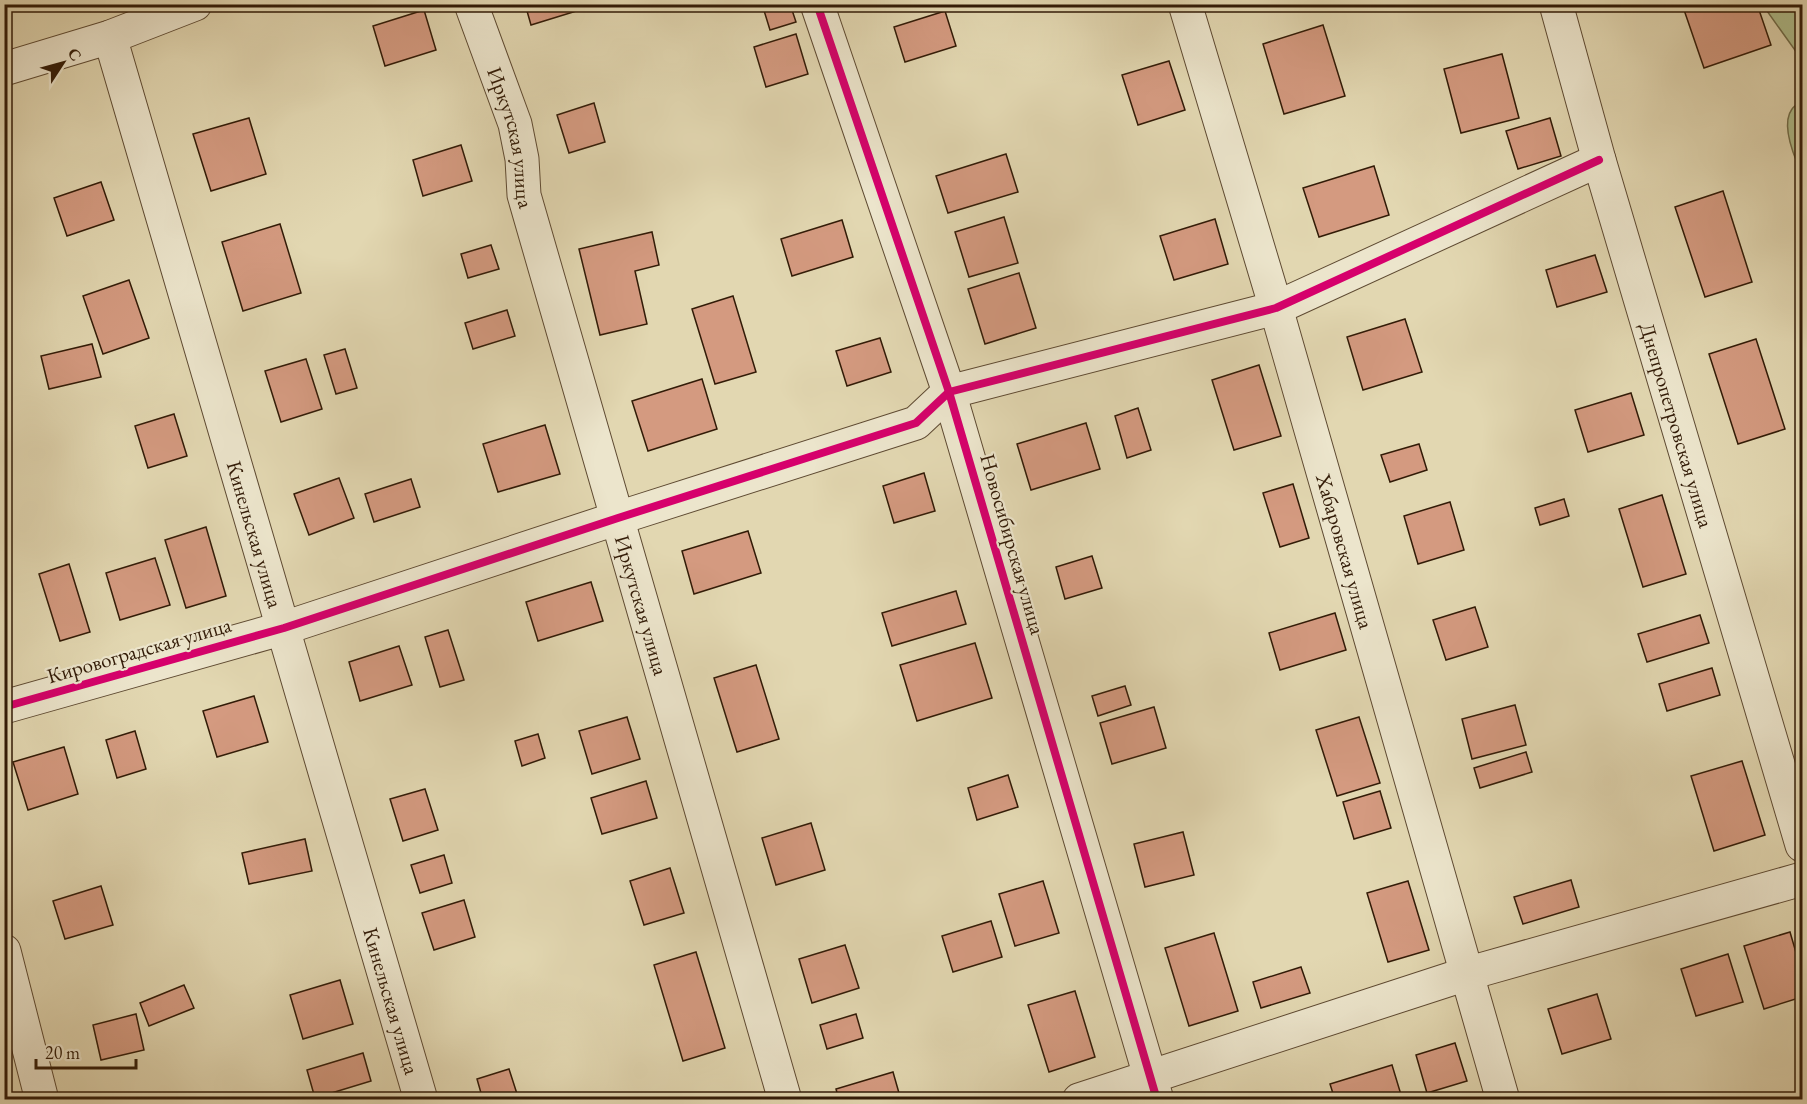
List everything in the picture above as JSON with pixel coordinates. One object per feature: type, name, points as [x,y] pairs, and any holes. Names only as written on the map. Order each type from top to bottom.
[{"type":"street","points":[[4,69],[110,36],[195,4]]},
{"type":"street","name":"Иркутская улица","points":[[471,4],[514,124],[522,159],[524,195],[785,1100]]},
{"type":"street","name":"Новосибирская улица","points":[[817,4],[949,392],[1154,1088]]},
{"type":"street","name":"Хабаровская улица","points":[[1185,4],[1276,308],[1503,1100]]},
{"type":"street","name":"Днепропетровская улица","points":[[1556,4],[1599,160],[1803,845]]},
{"type":"street","name":"Кинельская улица","points":[[110,36],[421,1100]]},
{"type":"street","points":[[949,392],[1276,308],[1599,160]]},
{"type":"street","name":"Кировоградская улица","points":[[4,707],[284,628],[916,423],[949,392]]},
{"type":"street","points":[[1079,1100],[1154,1088],[1466,974],[1803,879]]},
{"type":"street","points":[[4,951],[42,1100]]},
{"type":"green space","points":[[1766,5],[1802,5],[1802,60],[1767,11]]},
{"type":"green space","points":[[1802,99],[1802,174],[1790,142],[1788,124],[1792,109]]},
{"type":"building","points":[[525,4],[582,4],[583,9],[531,25]]},
{"type":"building","points":[[762,4],[790,4],[796,22],[770,30]]},
{"type":"building","points":[[1682,4],[1757,4],[1771,45],[1704,68]]},
{"type":"building","points":[[424,10],[436,50],[385,66],[373,26]]},
{"type":"building","points":[[945,11],[956,46],[905,62],[894,27]]},
{"type":"building","points":[[1323,25],[1345,96],[1284,114],[1263,44]]},
{"type":"building","points":[[796,34],[808,74],[766,87],[754,47]]},
{"type":"building","points":[[1502,54],[1519,118],[1461,133],[1444,69]]},
{"type":"building","points":[[1169,61],[1185,110],[1138,125],[1122,75]]},
{"type":"building","points":[[594,103],[605,142],[569,153],[557,115]]},
{"type":"building","points":[[249,118],[266,174],[211,191],[193,134]]},
{"type":"building","points":[[1550,118],[1561,156],[1518,169],[1506,131]]},
{"type":"building","points":[[461,145],[472,181],[423,196],[413,160]]},
{"type":"building","points":[[1006,154],[1018,192],[948,213],[936,176]]},
{"type":"building","points":[[1374,166],[1389,215],[1319,237],[1303,188]]},
{"type":"building","points":[[101,182],[114,220],[67,236],[54,198]]},
{"type":"building","points":[[1723,191],[1752,282],[1705,297],[1675,207]]},
{"type":"building","points":[[1004,217],[1018,263],[969,277],[955,232]]},
{"type":"building","points":[[1215,219],[1228,264],[1174,280],[1160,236]]},
{"type":"building","points":[[842,220],[853,257],[792,276],[781,239]]},
{"type":"building","points":[[280,224],[301,293],[243,311],[222,242]]},
{"type":"building","points":[[652,232],[659,265],[635,271],[647,324],[600,335],[579,249]]},
{"type":"building","points":[[491,245],[499,269],[468,278],[461,254]]},
{"type":"building","points":[[1595,255],[1607,292],[1557,307],[1546,270]]},
{"type":"building","points":[[1019,273],[1036,328],[985,344],[968,289]]},
{"type":"building","points":[[129,280],[149,338],[103,354],[83,296]]},
{"type":"building","points":[[733,296],[756,372],[715,384],[692,309]]},
{"type":"building","points":[[507,310],[515,336],[473,349],[465,323]]},
{"type":"building","points":[[1405,319],[1422,372],[1363,390],[1347,337]]},
{"type":"building","points":[[880,338],[891,372],[847,386],[836,351]]},
{"type":"building","points":[[1756,339],[1785,429],[1738,444],[1709,354]]},
{"type":"building","points":[[92,344],[101,377],[49,389],[41,356]]},
{"type":"building","points":[[345,349],[357,388],[336,394],[324,355]]},
{"type":"building","points":[[306,359],[322,409],[281,422],[265,371]]},
{"type":"building","points":[[1259,365],[1281,436],[1234,450],[1212,380]]},
{"type":"building","points":[[702,379],[717,429],[648,451],[632,401]]},
{"type":"building","points":[[1631,393],[1644,435],[1588,452],[1575,410]]},
{"type":"building","points":[[1138,408],[1151,450],[1127,458],[1115,416]]},
{"type":"building","points":[[174,414],[187,456],[148,468],[135,426]]},
{"type":"building","points":[[1086,423],[1100,469],[1031,490],[1017,444]]},
{"type":"building","points":[[545,425],[560,474],[498,492],[483,444]]},
{"type":"building","points":[[1419,444],[1427,470],[1390,482],[1381,455]]},
{"type":"building","points":[[924,473],[935,511],[894,523],[883,486]]},
{"type":"building","points":[[339,478],[354,518],[309,535],[294,494]]},
{"type":"building","points":[[411,479],[420,507],[374,522],[365,494]]},
{"type":"building","points":[[1293,484],[1309,538],[1280,547],[1263,493]]},
{"type":"building","points":[[1662,495],[1686,574],[1643,587],[1619,509]]},
{"type":"building","points":[[1564,499],[1569,516],[1540,525],[1535,508]]},
{"type":"building","points":[[1450,502],[1464,550],[1418,564],[1404,516]]},
{"type":"building","points":[[206,527],[226,596],[186,608],[165,540]]},
{"type":"building","points":[[748,531],[761,573],[694,594],[682,551]]},
{"type":"building","points":[[1092,556],[1102,588],[1065,599],[1056,567]]},
{"type":"building","points":[[155,558],[170,605],[120,620],[106,573]]},
{"type":"building","points":[[69,564],[90,632],[60,641],[39,574]]},
{"type":"building","points":[[591,582],[603,621],[538,641],[526,602]]},
{"type":"building","points":[[956,591],[966,624],[892,646],[882,613]]},
{"type":"building","points":[[1475,607],[1488,647],[1446,660],[1433,620]]},
{"type":"building","points":[[1335,613],[1346,650],[1280,670],[1269,633]]},
{"type":"building","points":[[1700,615],[1709,643],[1647,662],[1638,634]]},
{"type":"building","points":[[448,630],[464,680],[440,687],[425,637]]},
{"type":"building","points":[[975,643],[992,698],[917,721],[900,665]]},
{"type":"building","points":[[399,646],[412,685],[360,701],[349,662]]},
{"type":"building","points":[[756,665],[779,739],[737,752],[714,678]]},
{"type":"building","points":[[1712,668],[1720,695],[1667,711],[1659,684]]},
{"type":"building","points":[[1125,686],[1131,705],[1098,716],[1092,696]]},
{"type":"building","points":[[254,696],[268,742],[217,757],[203,711]]},
{"type":"building","points":[[1515,705],[1526,745],[1472,759],[1462,719]]},
{"type":"building","points":[[1154,707],[1166,748],[1112,764],[1100,723]]},
{"type":"building","points":[[627,717],[640,759],[592,774],[579,731]]},
{"type":"building","points":[[1359,717],[1380,783],[1337,796],[1316,730]]},
{"type":"building","points":[[135,731],[146,769],[117,778],[106,740]]},
{"type":"building","points":[[538,734],[545,758],[522,766],[515,741]]},
{"type":"building","points":[[64,747],[78,794],[28,810],[13,762]]},
{"type":"building","points":[[1526,752],[1532,772],[1480,788],[1474,768]]},
{"type":"building","points":[[1742,761],[1765,835],[1714,851],[1691,776]]},
{"type":"building","points":[[1008,775],[1018,807],[977,820],[968,788]]},
{"type":"building","points":[[646,781],[657,818],[602,834],[591,798]]},
{"type":"building","points":[[425,789],[438,830],[403,841],[390,799]]},
{"type":"building","points":[[1380,791],[1391,828],[1354,839],[1343,802]]},
{"type":"building","points":[[811,823],[825,870],[776,885],[762,838]]},
{"type":"building","points":[[1183,832],[1194,875],[1145,887],[1134,844]]},
{"type":"building","points":[[305,839],[312,871],[249,884],[242,853]]},
{"type":"building","points":[[444,855],[452,883],[420,893],[411,865]]},
{"type":"building","points":[[670,868],[684,913],[644,925],[630,881]]},
{"type":"building","points":[[1571,880],[1579,907],[1523,924],[1514,897]]},
{"type":"building","points":[[1043,881],[1059,933],[1015,946],[999,894]]},
{"type":"building","points":[[1408,881],[1429,950],[1388,962],[1367,893]]},
{"type":"building","points":[[101,886],[113,925],[65,939],[53,901]]},
{"type":"building","points":[[464,900],[475,937],[434,950],[422,913]]},
{"type":"building","points":[[991,921],[1002,957],[953,972],[942,936]]},
{"type":"building","points":[[1790,932],[1802,973],[1802,997],[1764,1009],[1744,946]]},
{"type":"building","points":[[1214,933],[1238,1011],[1189,1026],[1165,948]]},
{"type":"building","points":[[845,945],[859,988],[812,1003],[799,959]]},
{"type":"building","points":[[696,952],[725,1048],[683,1061],[654,965]]},
{"type":"building","points":[[1728,954],[1743,1002],[1696,1016],[1681,969]]},
{"type":"building","points":[[1301,967],[1310,993],[1261,1008],[1253,982]]},
{"type":"building","points":[[340,980],[353,1024],[303,1039],[290,995]]},
{"type":"building","points":[[184,985],[194,1008],[149,1026],[140,1003]]},
{"type":"building","points":[[1075,991],[1095,1057],[1049,1072],[1028,1005]]},
{"type":"building","points":[[1597,994],[1611,1039],[1562,1054],[1548,1009]]},
{"type":"building","points":[[136,1014],[144,1050],[101,1060],[93,1025]]},
{"type":"building","points":[[856,1014],[863,1038],[827,1049],[820,1025]]},
{"type":"building","points":[[1455,1043],[1467,1081],[1427,1093],[1416,1055]]},
{"type":"building","points":[[363,1053],[371,1081],[315,1098],[307,1070]]},
{"type":"building","points":[[1392,1065],[1402,1098],[1335,1100],[1330,1084]]},
{"type":"building","points":[[509,1069],[519,1100],[483,1100],[477,1079]]},
{"type":"building","points":[[893,1072],[901,1100],[839,1100],[836,1089]]},
{"type":"cycle path","points":[[817,4],[949,392],[1157,1100]]},
{"type":"cycle path","points":[[4,707],[284,628],[916,423],[949,392],[1276,308],[1599,160]]}]
